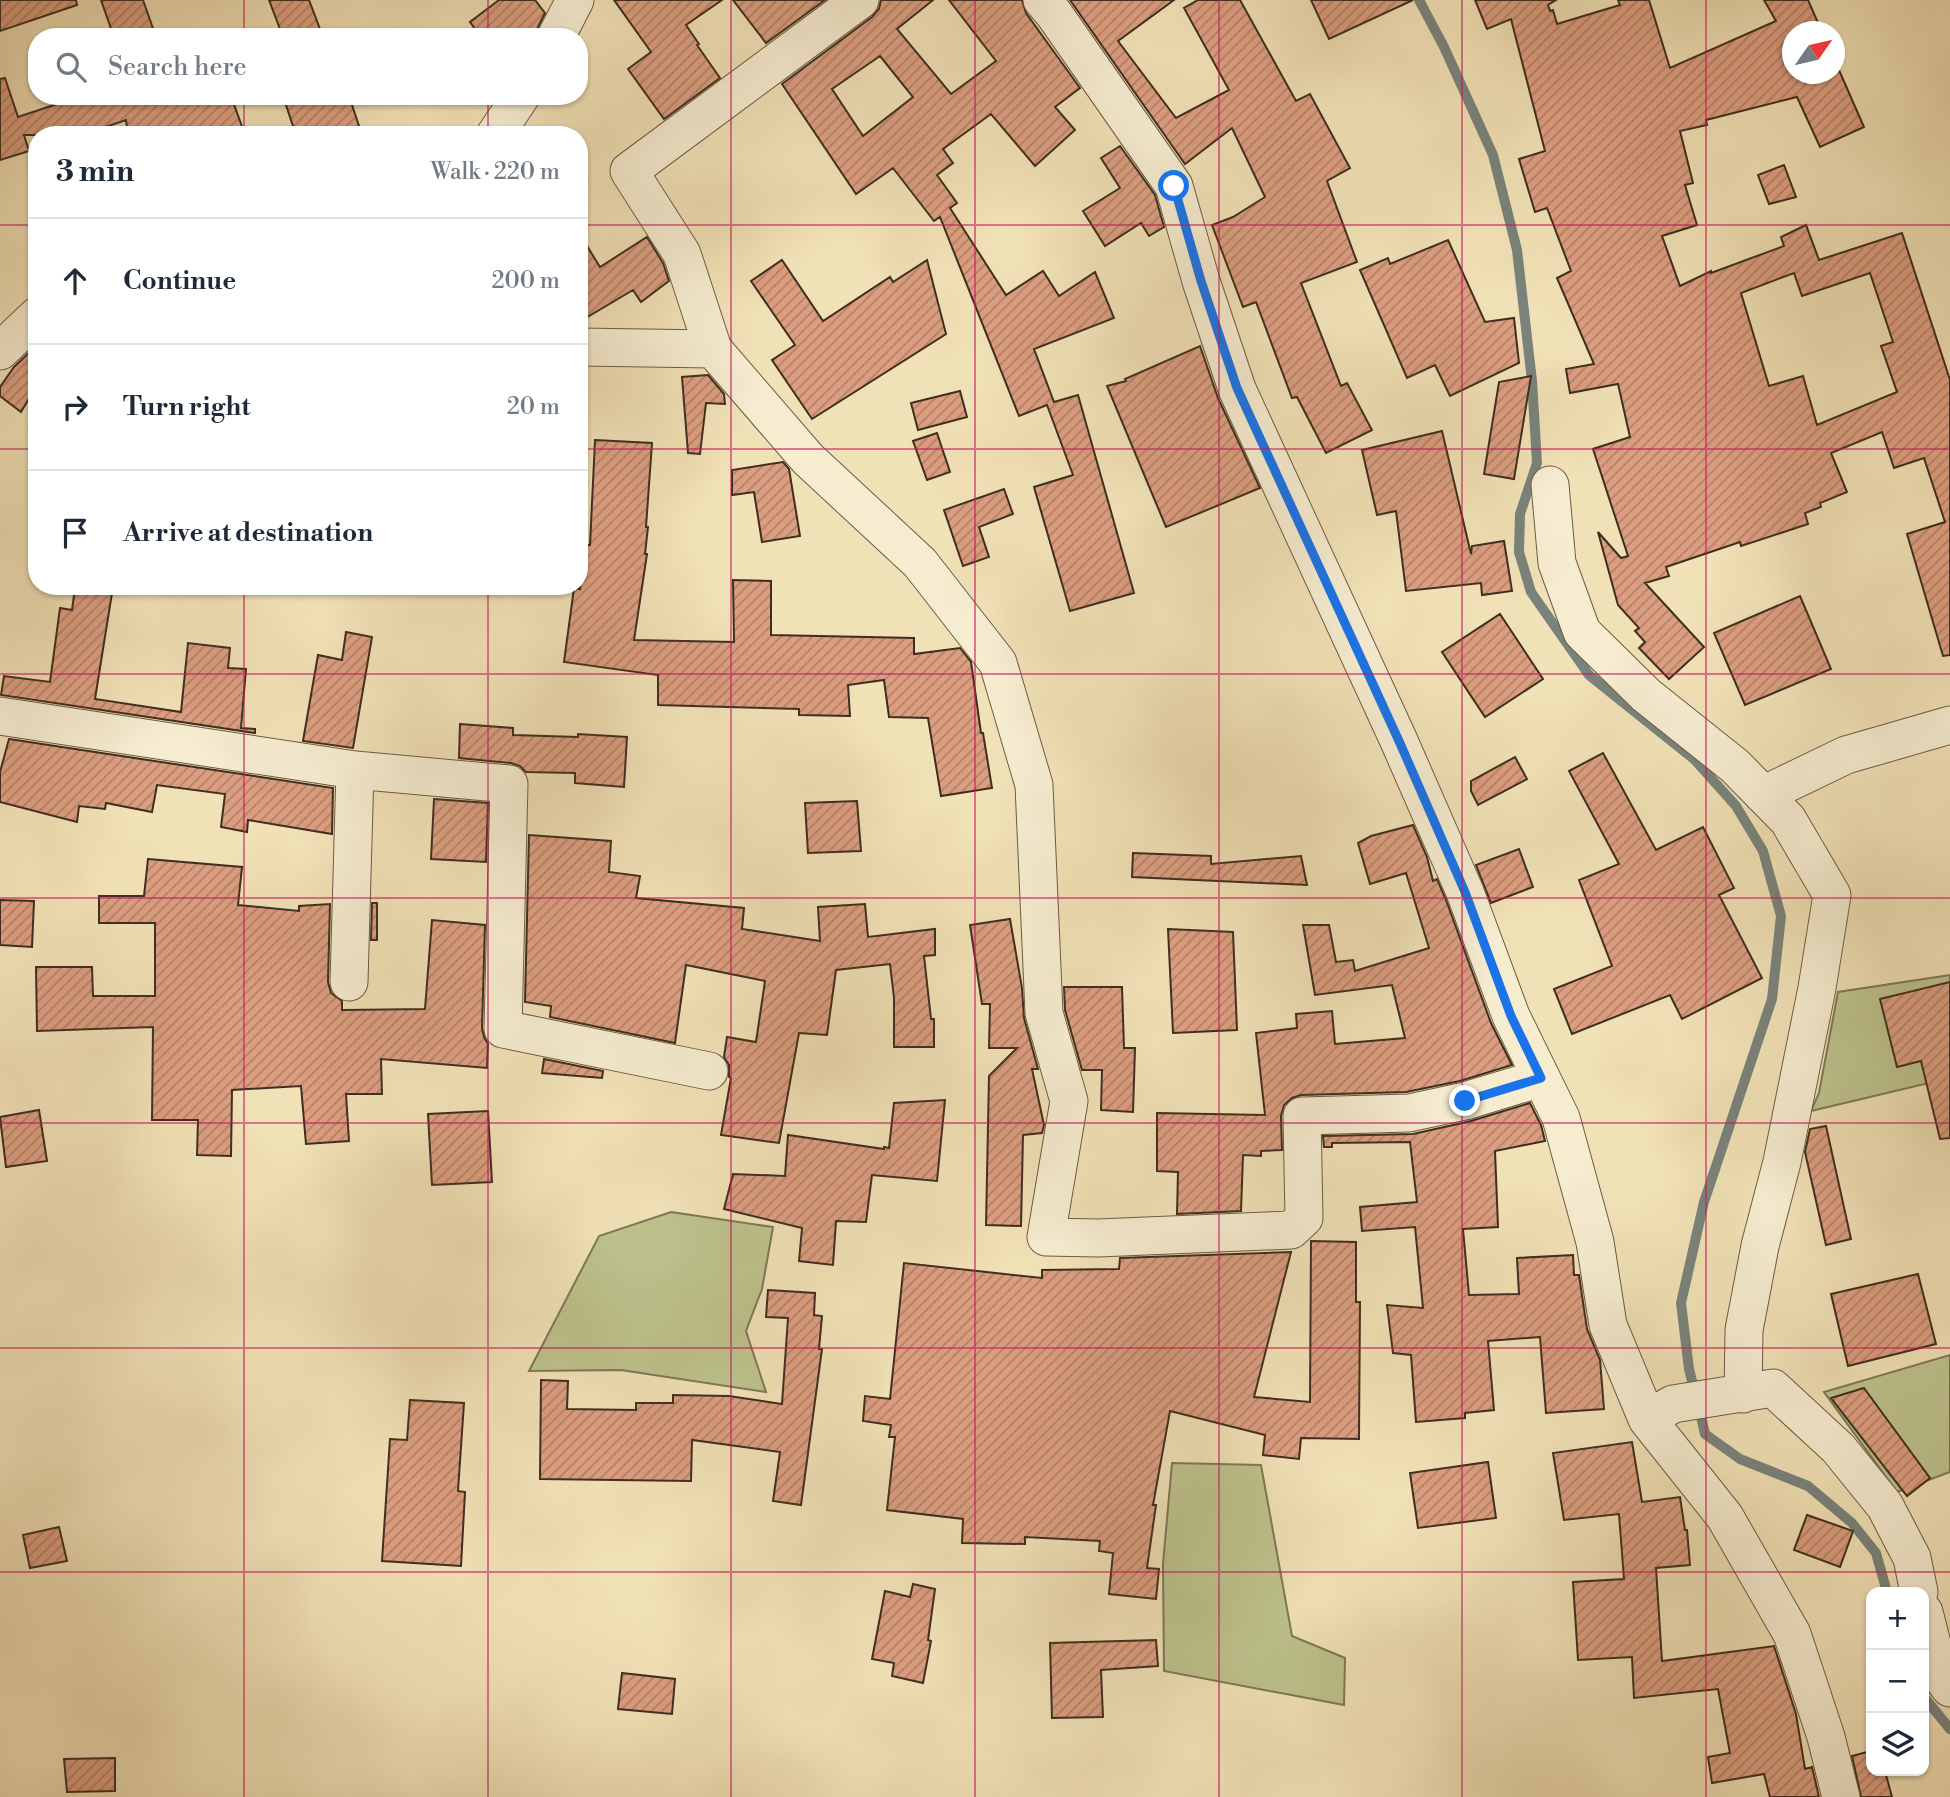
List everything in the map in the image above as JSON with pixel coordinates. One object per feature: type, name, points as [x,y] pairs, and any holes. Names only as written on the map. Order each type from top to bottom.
[{"type":"street","points":[[561,28],[575,0]]},
{"type":"street","points":[[860,0],[629,171],[682,254],[713,349],[808,459],[920,563],[998,663],[1034,785],[1044,1013],[1069,1101],[1046,1237],[1098,1238],[1291,1230],[1304,1218],[1302,1116],[1409,1113],[1465,1101],[1541,1078]]},
{"type":"street","points":[[1042,0],[1174,186],[1201,281],[1237,388],[1399,741],[1465,892],[1511,1016],[1561,1118],[1595,1241],[1608,1325],[1725,1517],[1792,1634],[1826,1737],[1841,1797]]},
{"type":"street","points":[[501,126],[516,105]]},
{"type":"street","points":[[0,351],[28,325]]},
{"type":"street","points":[[588,347],[713,349]]},
{"type":"street","points":[[1550,485],[1557,563],[1582,632],[1647,695],[1735,766],[1788,820],[1832,895],[1817,988],[1782,1162],[1760,1246],[1744,1330],[1743,1394]]},
{"type":"street","points":[[0,716],[355,770],[509,784],[503,1029],[709,1071]]},
{"type":"street","points":[[1763,795],[1846,755],[1950,725]]},
{"type":"street","points":[[349,982],[355,770]]},
{"type":"street","points":[[1660,1412],[1773,1388],[1838,1448],[1885,1506],[1912,1558],[1918,1587]]},
{"type":"street","points":[[1929,1632],[1940,1675],[1950,1688]]},
{"type":"green space","points":[[1950,975],[1950,1078],[1811,1111],[1819,1093],[1838,992]]},
{"type":"green space","points":[[671,1212],[773,1227],[762,1289],[746,1331],[766,1392],[621,1370],[529,1371],[599,1236]]},
{"type":"green space","points":[[1950,1355],[1950,1472],[1897,1492],[1824,1392]]},
{"type":"green space","points":[[1172,1463],[1261,1465],[1292,1636],[1345,1658],[1344,1705],[1164,1671],[1163,1564]]},
{"type":"building","points":[[0,0],[76,0],[77,5],[0,31]]},
{"type":"building","points":[[101,0],[143,0],[153,28],[111,28]]},
{"type":"building","points":[[269,0],[309,0],[320,28],[280,28]]},
{"type":"building","points":[[499,0],[535,0],[545,13],[538,28],[474,28],[470,22]]},
{"type":"building","points":[[614,0],[722,0],[686,25],[720,78],[664,119],[628,69],[651,52]]},
{"type":"building","points":[[733,0],[825,0],[766,43]]},
{"type":"building","points":[[881,0],[933,0],[897,29],[951,94],[996,61],[949,0],[1022,0],[1026,13],[1080,88],[1055,107],[1075,130],[1035,166],[991,114],[943,149],[953,163],[937,175],[957,203],[950,208],[1006,295],[1043,271],[1059,296],[1095,272],[1114,318],[1034,349],[1054,402],[1078,395],[1134,593],[1070,611],[1034,487],[1073,475],[1047,405],[1019,416],[940,217],[934,221],[893,168],[856,194],[782,84],[879,9]],"holes":[[[880,56],[913,97],[863,136],[832,89]]]},
{"type":"building","points":[[1070,0],[1174,0],[1118,41],[1176,118],[1229,90],[1184,8],[1198,0],[1240,0],[1296,101],[1310,94],[1350,168],[1327,181],[1357,262],[1301,283],[1341,386],[1347,383],[1372,430],[1326,453],[1297,397],[1292,398],[1256,302],[1243,307],[1212,225],[1233,217],[1265,197],[1232,128],[1185,164]]},
{"type":"building","points":[[1311,0],[1413,0],[1329,39]]},
{"type":"building","points":[[1475,0],[1556,0],[1548,5],[1550,11],[1553,10],[1557,24],[1620,5],[1618,0],[1649,0],[1670,68],[1776,21],[1764,0],[1808,0],[1817,21],[1782,21],[1782,84],[1845,84],[1864,127],[1820,147],[1797,97],[1706,120],[1707,125],[1680,131],[1693,183],[1685,185],[1697,225],[1662,236],[1680,286],[1711,271],[1784,246],[1781,237],[1806,225],[1819,260],[1902,233],[1950,380],[1950,655],[1943,656],[1907,534],[1945,522],[1924,458],[1894,468],[1882,432],[1831,453],[1847,492],[1820,503],[1821,507],[1805,513],[1808,524],[1741,546],[1740,542],[1666,567],[1669,576],[1645,583],[1704,647],[1669,679],[1639,648],[1645,642],[1635,631],[1639,628],[1618,605],[1598,532],[1621,558],[1628,556],[1593,449],[1630,437],[1618,384],[1570,393],[1566,369],[1594,364],[1557,278],[1571,271],[1547,208],[1535,212],[1519,159],[1545,151],[1511,19],[1487,29]],"holes":[[[1794,273],[1802,296],[1870,273],[1893,342],[1881,346],[1897,392],[1817,425],[1803,376],[1769,386],[1741,293]]]},
{"type":"building","points":[[5,78],[18,117],[54,105],[234,105],[242,126],[127,126],[126,120],[108,126],[28,126],[28,135],[24,135],[28,151],[0,160],[0,79]]},
{"type":"building","points":[[286,105],[352,105],[359,126],[293,126]]},
{"type":"building","points":[[1120,146],[1155,195],[1164,227],[1149,236],[1141,223],[1105,246],[1083,211],[1120,188],[1101,158]]},
{"type":"building","points":[[1784,165],[1796,197],[1769,204],[1758,175]]},
{"type":"building","points":[[647,237],[663,263],[669,281],[641,302],[633,290],[588,317],[588,248],[600,267]]},
{"type":"building","points":[[1448,240],[1485,322],[1514,318],[1519,363],[1450,396],[1435,365],[1407,378],[1360,270],[1388,258],[1390,264]]},
{"type":"building","points":[[782,260],[823,321],[890,277],[893,282],[927,260],[946,334],[812,419],[772,360],[795,345],[751,281]]},
{"type":"building","points":[[1200,346],[1218,398],[1260,488],[1166,527],[1107,386],[1126,381],[1125,379]]},
{"type":"building","points":[[28,354],[28,400],[21,412],[0,396],[0,387],[14,367]]},
{"type":"building","points":[[708,375],[724,394],[725,404],[706,403],[700,454],[688,453],[682,377]]},
{"type":"building","points":[[1531,376],[1514,479],[1484,474],[1499,382]]},
{"type":"building","points":[[960,391],[967,417],[918,430],[911,403]]},
{"type":"building","points":[[1442,431],[1471,554],[1472,546],[1504,541],[1512,591],[1482,595],[1481,583],[1406,591],[1396,511],[1377,515],[1362,450]]},
{"type":"building","points":[[937,433],[950,472],[927,480],[913,441]]},
{"type":"building","points":[[595,440],[652,443],[646,527],[647,554],[634,640],[734,642],[733,580],[771,581],[771,635],[914,638],[914,654],[960,648],[971,662],[992,788],[941,796],[928,718],[889,717],[884,680],[848,685],[850,716],[799,715],[799,709],[658,705],[658,675],[564,662],[573,595],[588,595]]},
{"type":"building","points":[[783,462],[789,469],[800,536],[762,542],[754,492],[732,495],[732,470]]},
{"type":"building","points":[[1004,489],[1013,514],[979,527],[989,557],[963,566],[944,510]]},
{"type":"building","points":[[74,595],[112,595],[95,699],[181,712],[188,643],[230,648],[228,668],[246,669],[241,728],[255,729],[255,733],[1,695],[4,676],[50,682],[60,608],[72,610]]},
{"type":"building","points":[[1800,596],[1831,669],[1745,705],[1714,633]]},
{"type":"building","points":[[1500,614],[1543,679],[1485,717],[1442,652]]},
{"type":"building","points":[[346,632],[372,637],[353,748],[303,741],[318,655],[342,660]]},
{"type":"building","points":[[460,724],[513,728],[513,735],[578,737],[578,734],[627,737],[624,787],[575,783],[575,773],[526,772],[511,763],[459,758]]},
{"type":"building","points":[[9,739],[333,788],[332,834],[248,820],[247,832],[221,827],[225,794],[157,785],[152,812],[106,803],[105,809],[79,806],[77,822],[0,802],[0,772]]},
{"type":"building","points":[[1603,753],[1656,850],[1703,827],[1734,888],[1719,895],[1762,978],[1682,1019],[1670,995],[1572,1034],[1554,989],[1612,966],[1579,880],[1619,864],[1569,771]]},
{"type":"building","points":[[1515,757],[1527,779],[1478,805],[1471,791],[1471,781]]},
{"type":"building","points":[[434,799],[488,803],[486,862],[431,859]]},
{"type":"building","points":[[857,801],[861,851],[808,853],[805,803]]},
{"type":"building","points":[[1413,825],[1427,857],[1433,881],[1437,879],[1446,900],[1491,1023],[1512,1065],[1460,1081],[1406,1092],[1301,1095],[1292,1098],[1284,1105],[1281,1116],[1282,1150],[1261,1151],[1261,1156],[1243,1155],[1241,1211],[1177,1214],[1178,1172],[1157,1171],[1157,1113],[1265,1115],[1256,1033],[1297,1028],[1296,1014],[1332,1011],[1335,1044],[1405,1038],[1392,985],[1315,995],[1303,925],[1329,925],[1336,962],[1353,960],[1355,971],[1429,948],[1406,873],[1370,884],[1358,843],[1371,836]]},
{"type":"building","points":[[529,835],[611,841],[609,872],[640,876],[636,898],[744,908],[742,929],[820,941],[818,907],[865,904],[868,937],[935,929],[935,955],[924,956],[931,1019],[934,1019],[934,1047],[894,1047],[894,998],[890,964],[836,970],[827,1035],[799,1033],[779,1143],[721,1135],[731,1078],[729,1065],[724,1057],[727,1037],[756,1042],[765,981],[686,965],[675,1043],[550,1017],[551,1006],[525,1002]]},
{"type":"building","points":[[1519,849],[1533,887],[1491,903],[1476,865]]},
{"type":"building","points":[[1133,853],[1211,856],[1211,864],[1301,856],[1307,885],[1132,877]]},
{"type":"building","points":[[148,859],[242,867],[238,905],[299,911],[299,906],[330,904],[328,982],[331,993],[342,1001],[342,1010],[425,1009],[432,920],[485,925],[482,1028],[488,1044],[487,1068],[381,1059],[382,1094],[346,1094],[349,1141],[306,1144],[301,1086],[232,1090],[231,1156],[197,1155],[198,1120],[152,1120],[153,1027],[37,1031],[36,967],[92,967],[93,996],[155,996],[155,923],[99,923],[99,896],[144,896]]},
{"type":"building","points":[[0,900],[34,901],[32,947],[0,945]]},
{"type":"building","points":[[372,903],[377,903],[377,940],[371,940]]},
{"type":"building","points":[[1010,919],[1022,988],[1024,1018],[1038,1069],[1032,1069],[1044,1125],[1042,1133],[1023,1135],[1021,1226],[986,1225],[989,1076],[1017,1048],[989,1048],[990,1004],[982,1004],[970,925]]},
{"type":"building","points":[[1168,929],[1233,932],[1237,1030],[1173,1033]]},
{"type":"building","points":[[1950,982],[1950,1138],[1940,1139],[1921,1061],[1897,1067],[1880,999]]},
{"type":"building","points":[[1064,987],[1122,987],[1124,1048],[1135,1048],[1133,1112],[1101,1110],[1102,1070],[1082,1070],[1065,1010]]},
{"type":"building","points":[[544,1059],[603,1071],[602,1078],[542,1073]]},
{"type":"building","points":[[945,1100],[937,1181],[872,1175],[866,1222],[836,1221],[833,1265],[799,1261],[802,1228],[724,1209],[733,1174],[785,1176],[788,1135],[889,1148],[894,1103]]},
{"type":"building","points":[[1530,1103],[1541,1125],[1545,1141],[1495,1151],[1498,1227],[1463,1229],[1469,1295],[1519,1294],[1517,1258],[1573,1255],[1574,1275],[1579,1275],[1587,1329],[1600,1360],[1604,1409],[1546,1413],[1540,1337],[1488,1341],[1494,1410],[1465,1413],[1465,1418],[1416,1422],[1411,1355],[1393,1353],[1387,1305],[1423,1308],[1415,1227],[1362,1231],[1360,1207],[1417,1202],[1410,1142],[1332,1143],[1332,1147],[1324,1147],[1323,1136],[1413,1134],[1471,1121]]},
{"type":"building","points":[[39,1110],[47,1161],[6,1167],[0,1117]]},
{"type":"building","points":[[488,1111],[492,1182],[432,1185],[428,1114]]},
{"type":"building","points":[[1826,1126],[1851,1239],[1826,1245],[1805,1152],[1810,1129]]},
{"type":"building","points":[[1311,1241],[1356,1242],[1356,1302],[1360,1302],[1359,1439],[1301,1438],[1299,1459],[1263,1455],[1265,1435],[1170,1411],[1153,1505],[1156,1505],[1147,1568],[1159,1569],[1156,1599],[1109,1594],[1113,1553],[1099,1551],[1100,1541],[1025,1537],[1025,1544],[962,1543],[963,1519],[887,1510],[895,1437],[889,1437],[891,1425],[863,1421],[865,1396],[890,1399],[904,1263],[1042,1278],[1042,1270],[1119,1269],[1120,1258],[1291,1252],[1254,1397],[1310,1402]]},
{"type":"building","points":[[1918,1274],[1936,1344],[1848,1366],[1831,1294]]},
{"type":"building","points":[[768,1290],[815,1293],[814,1315],[822,1316],[819,1349],[822,1349],[801,1505],[773,1501],[780,1452],[692,1440],[691,1481],[540,1479],[541,1380],[568,1381],[567,1409],[636,1410],[636,1403],[673,1403],[673,1395],[729,1396],[782,1404],[788,1318],[766,1317]]},
{"type":"building","points":[[1864,1388],[1930,1478],[1907,1496],[1831,1398]]},
{"type":"building","points":[[410,1400],[464,1403],[458,1491],[465,1492],[461,1566],[382,1561],[390,1439],[407,1440]]},
{"type":"building","points":[[1632,1442],[1642,1502],[1680,1497],[1687,1530],[1690,1565],[1656,1568],[1662,1661],[1774,1646],[1796,1714],[1805,1769],[1812,1767],[1819,1797],[1770,1797],[1764,1774],[1712,1783],[1708,1757],[1730,1753],[1718,1689],[1634,1698],[1632,1657],[1578,1660],[1573,1582],[1624,1579],[1619,1514],[1564,1520],[1553,1453]]},
{"type":"building","points":[[1488,1462],[1496,1518],[1418,1528],[1410,1473]]},
{"type":"building","points":[[1807,1515],[1853,1531],[1840,1567],[1794,1550]]},
{"type":"building","points":[[59,1527],[67,1561],[30,1568],[23,1535]]},
{"type":"building","points":[[913,1584],[935,1589],[928,1640],[931,1641],[923,1683],[892,1676],[894,1663],[872,1659],[885,1591],[910,1597]]},
{"type":"building","points":[[1156,1640],[1158,1666],[1101,1670],[1103,1717],[1052,1718],[1050,1643]]},
{"type":"building","points":[[622,1673],[675,1679],[672,1714],[618,1709]]},
{"type":"building","points":[[1866,1752],[1866,1776],[1886,1776],[1892,1797],[1861,1797],[1852,1756]]},
{"type":"building","points":[[115,1758],[115,1791],[67,1792],[64,1759]]},
{"type":"waterway","points":[[1419,0],[1444,47],[1493,155],[1517,250],[1532,381],[1537,463],[1520,514],[1519,552],[1531,592],[1589,675],[1694,759],[1736,806],[1763,851],[1781,916],[1772,999],[1704,1202],[1681,1303],[1689,1369],[1695,1393]]},
{"type":"waterway","points":[[1699,1408],[1705,1434],[1740,1459],[1808,1486],[1852,1523],[1876,1553],[1886,1587]]},
{"type":"waterway","points":[[1929,1703],[1950,1729]]},
{"type":"route","points":[[1174,186],[1201,281],[1237,388],[1399,741],[1465,892],[1511,1016],[1541,1078],[1465,1101]]}]
